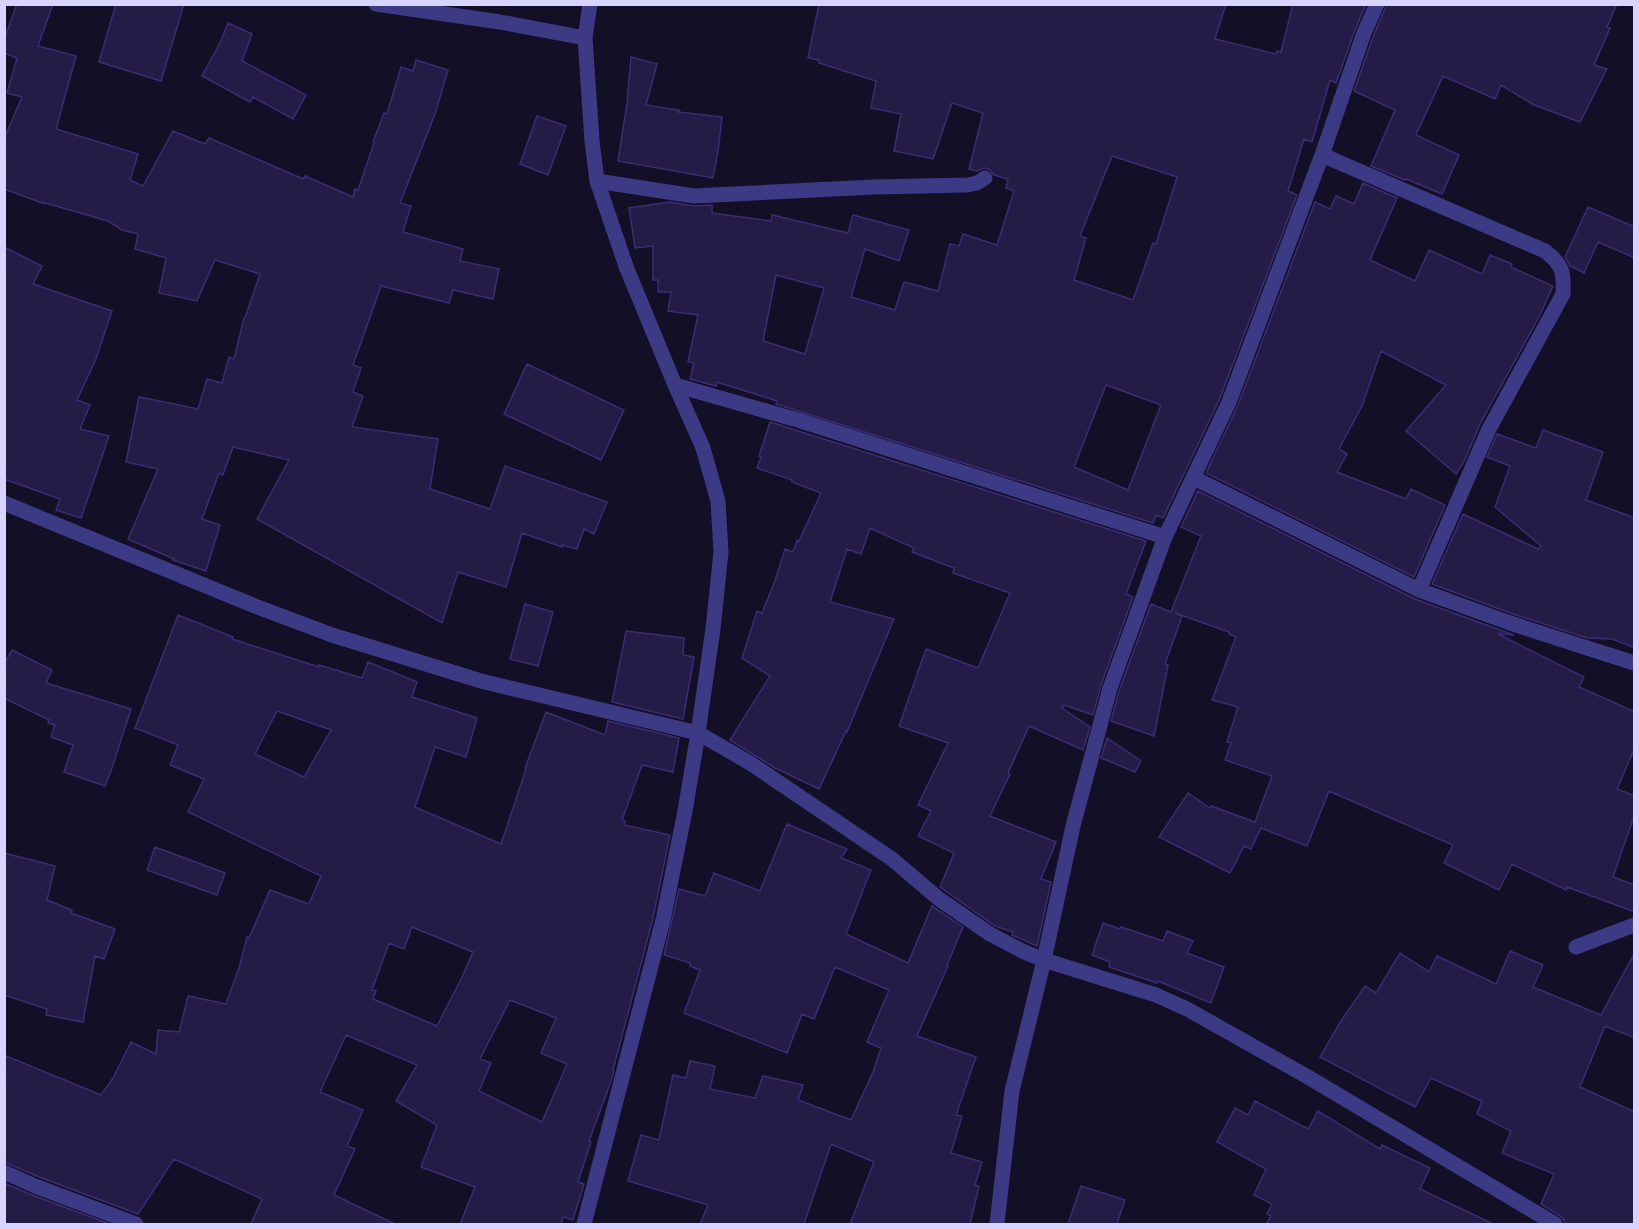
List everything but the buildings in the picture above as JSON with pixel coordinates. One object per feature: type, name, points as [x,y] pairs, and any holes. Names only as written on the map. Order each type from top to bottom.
[{"type":"street","points":[[376,4],[500,22],[585,38]]},
{"type":"street","points":[[584,1224],[663,920],[698,733],[721,552],[718,501],[703,448],[627,269],[597,181],[585,38],[590,4]]},
{"type":"street","points":[[997,1224],[1012,1091],[1073,826],[1110,688],[1165,537],[1229,402],[1322,155],[1364,33],[1377,4]]},
{"type":"street","points":[[1322,155],[1545,251],[1556,260],[1564,276],[1563,294],[1489,429],[1419,590]]},
{"type":"street","points":[[597,181],[694,196],[967,185],[985,178]]},
{"type":"street","points":[[675,385],[801,421],[1165,537]]},
{"type":"street","points":[[1194,478],[1419,590],[1635,663]]},
{"type":"street","points":[[4,503],[255,606],[332,635],[481,681],[698,733],[750,763],[892,859],[939,899],[990,934],[1044,960],[1156,995],[1187,1009],[1308,1077],[1556,1224]]},
{"type":"street","points":[[1576,947],[1635,925]]},
{"type":"street","points":[[4,1172],[136,1224]]}]
